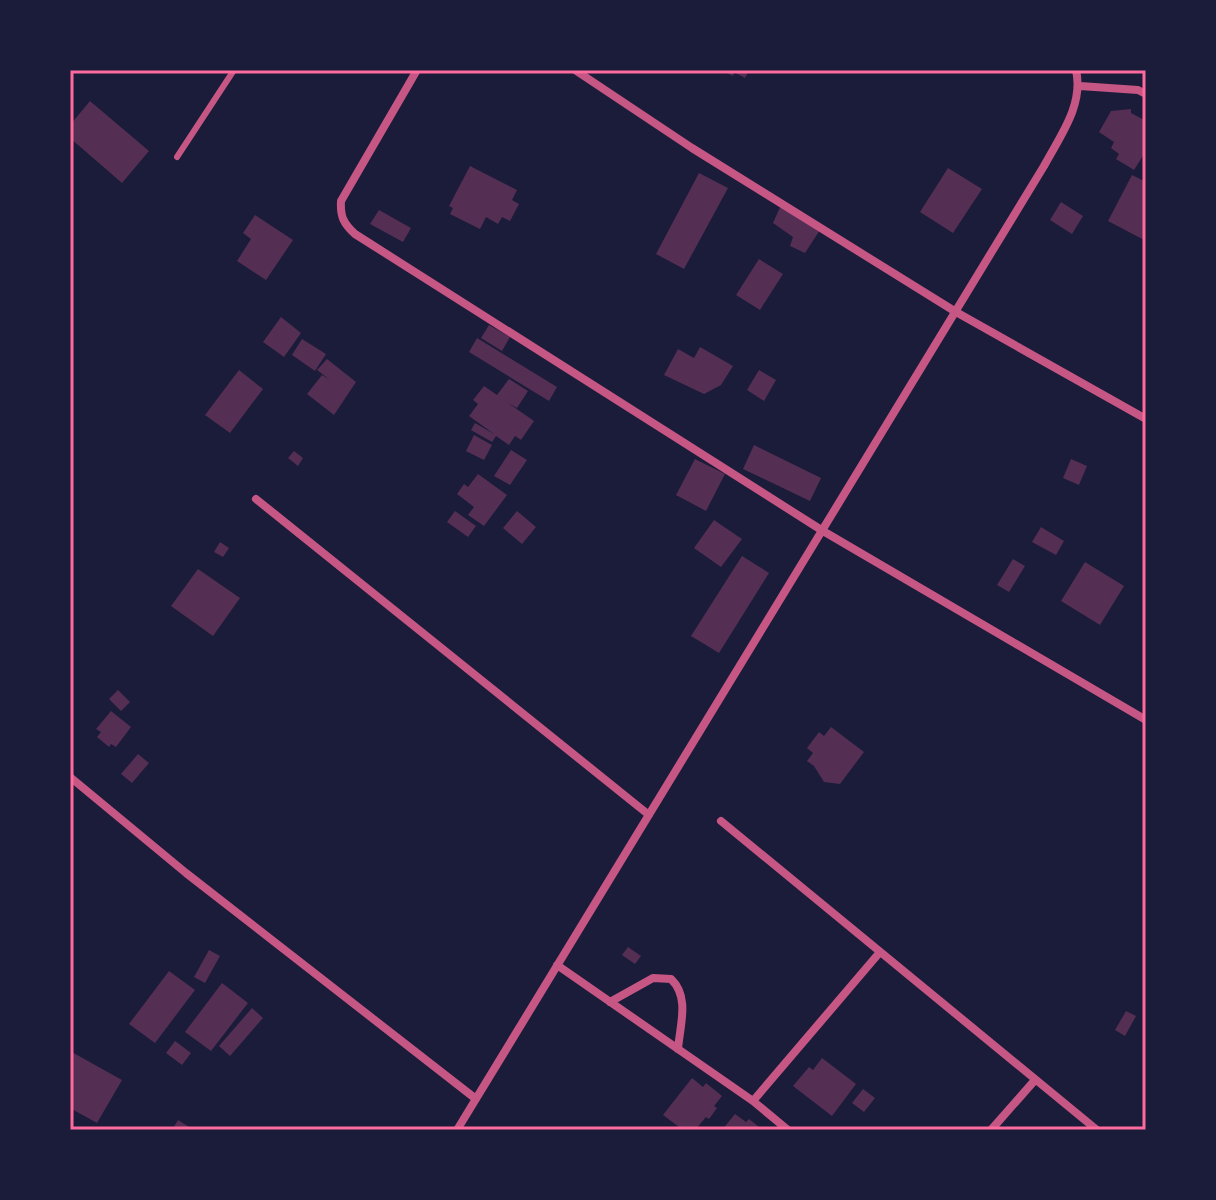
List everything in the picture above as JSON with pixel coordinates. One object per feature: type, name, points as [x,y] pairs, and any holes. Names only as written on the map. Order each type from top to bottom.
[{"type":"street","points":[[417,70],[341,201],[340,214],[345,225],[355,234],[823,531],[1146,720]]},
{"type":"street","points":[[575,70],[692,148],[956,312],[1146,419]]},
{"type":"street","points":[[457,1130],[1044,166],[1073,112],[1080,86],[1076,70]]},
{"type":"street","points":[[1080,86],[1138,90],[1146,94]]},
{"type":"street","points":[[256,499],[649,815]]},
{"type":"street","points":[[70,777],[186,873],[476,1099]]},
{"type":"street","points":[[721,821],[1097,1130]]},
{"type":"street","points":[[753,1101],[880,952]]},
{"type":"street","points":[[557,965],[753,1101],[788,1130]]},
{"type":"street","points":[[610,1002],[653,978],[671,979],[679,987],[683,1000],[678,1049]]},
{"type":"street","points":[[991,1130],[1035,1080]]},
{"type":"lane","points":[[177,157],[234,70]]},
{"type":"building","points":[[721,70],[749,70],[745,78]]},
{"type":"building","points":[[90,101],[149,151],[122,183],[70,138],[70,125]]},
{"type":"building","points":[[1131,109],[1131,113],[1146,121],[1146,151],[1134,170],[1116,159],[1119,154],[1111,148],[1114,142],[1099,132],[1111,111]]},
{"type":"building","points":[[470,166],[517,190],[512,200],[519,204],[510,221],[502,217],[498,224],[486,217],[480,229],[450,214],[453,208],[449,206]]},
{"type":"building","points":[[948,168],[982,189],[953,233],[920,212]]},
{"type":"building","points":[[699,173],[728,188],[684,269],[656,254]]},
{"type":"building","points":[[1132,175],[1146,182],[1146,241],[1108,221]]},
{"type":"building","points":[[1061,202],[1083,216],[1072,234],[1050,220]]},
{"type":"building","points":[[781,205],[820,230],[805,253],[790,246],[793,237],[773,223]]},
{"type":"building","points":[[379,210],[411,228],[403,242],[370,224]]},
{"type":"building","points":[[255,215],[293,240],[266,280],[237,261],[251,239],[243,233]]},
{"type":"building","points":[[759,259],[783,274],[760,310],[736,295]]},
{"type":"building","points":[[281,317],[301,333],[284,357],[263,342]]},
{"type":"building","points":[[489,325],[510,337],[502,351],[481,338]]},
{"type":"building","points":[[477,338],[557,387],[549,401],[469,352]]},
{"type":"building","points":[[302,339],[326,354],[315,371],[292,355]]},
{"type":"building","points":[[700,347],[733,366],[721,385],[704,394],[664,375],[678,349],[694,358]]},
{"type":"building","points":[[327,359],[356,382],[334,415],[307,394],[322,375],[330,380],[317,370]]},
{"type":"building","points":[[239,370],[263,389],[230,433],[205,415]]},
{"type":"building","points":[[759,370],[776,380],[764,401],[747,390]]},
{"type":"building","points":[[509,379],[528,391],[517,408],[508,403],[534,421],[521,440],[515,436],[509,445],[496,436],[492,442],[471,430],[475,423],[494,434],[469,416],[478,404],[473,400],[484,386],[497,395]]},
{"type":"building","points":[[474,435],[492,445],[484,460],[466,451]]},
{"type":"building","points":[[754,445],[821,478],[810,501],[743,469]]},
{"type":"building","points":[[511,450],[527,460],[510,485],[494,476]]},
{"type":"building","points":[[294,451],[303,458],[298,466],[288,458]]},
{"type":"building","points":[[695,459],[725,474],[706,511],[676,495]]},
{"type":"building","points":[[1071,459],[1087,466],[1079,485],[1063,478]]},
{"type":"building","points":[[478,474],[507,495],[484,526],[468,515],[474,507],[457,494],[464,484],[468,487]]},
{"type":"building","points":[[455,511],[476,526],[468,537],[447,522]]},
{"type":"building","points":[[517,511],[536,527],[522,544],[503,528]]},
{"type":"building","points":[[714,520],[742,539],[721,567],[694,548]]},
{"type":"building","points":[[1041,527],[1064,541],[1056,555],[1032,542]]},
{"type":"building","points":[[220,542],[229,548],[223,557],[214,552]]},
{"type":"building","points":[[742,556],[769,573],[719,653],[691,636]]},
{"type":"building","points":[[1013,559],[1025,566],[1009,592],[997,585]]},
{"type":"building","points":[[1085,562],[1124,586],[1100,625],[1061,601]]},
{"type":"building","points":[[198,569],[240,598],[213,636],[171,606]]},
{"type":"building","points":[[118,690],[130,702],[121,711],[109,699]]},
{"type":"building","points":[[111,711],[131,727],[116,747],[111,744],[109,747],[97,737],[101,732],[96,729]]},
{"type":"building","points":[[831,727],[864,752],[840,784],[824,782],[807,761],[813,753],[807,748],[819,732],[824,736]]},
{"type":"building","points":[[138,754],[149,763],[132,783],[121,774]]},
{"type":"building","points":[[628,947],[641,956],[635,964],[622,955]]},
{"type":"building","points":[[209,950],[220,956],[205,983],[194,977]]},
{"type":"building","points":[[169,971],[195,990],[155,1043],[129,1024]]},
{"type":"building","points":[[222,983],[248,1003],[211,1051],[185,1032]]},
{"type":"building","points":[[252,1008],[263,1018],[230,1056],[219,1046]]},
{"type":"building","points":[[1126,1011],[1136,1016],[1125,1036],[1115,1030]]},
{"type":"building","points":[[175,1041],[191,1053],[182,1065],[166,1053]]},
{"type":"building","points":[[70,1051],[122,1080],[97,1123],[70,1108]]},
{"type":"building","points":[[822,1058],[856,1084],[832,1116],[793,1086],[809,1067],[813,1070]]},
{"type":"building","points":[[692,1078],[703,1087],[706,1083],[722,1096],[709,1119],[706,1117],[695,1130],[683,1130],[663,1115]]},
{"type":"building","points":[[863,1089],[875,1098],[864,1112],[852,1103]]},
{"type":"building","points":[[735,1114],[746,1122],[749,1119],[763,1130],[722,1130]]},
{"type":"building","points":[[178,1120],[194,1130],[172,1130]]}]
